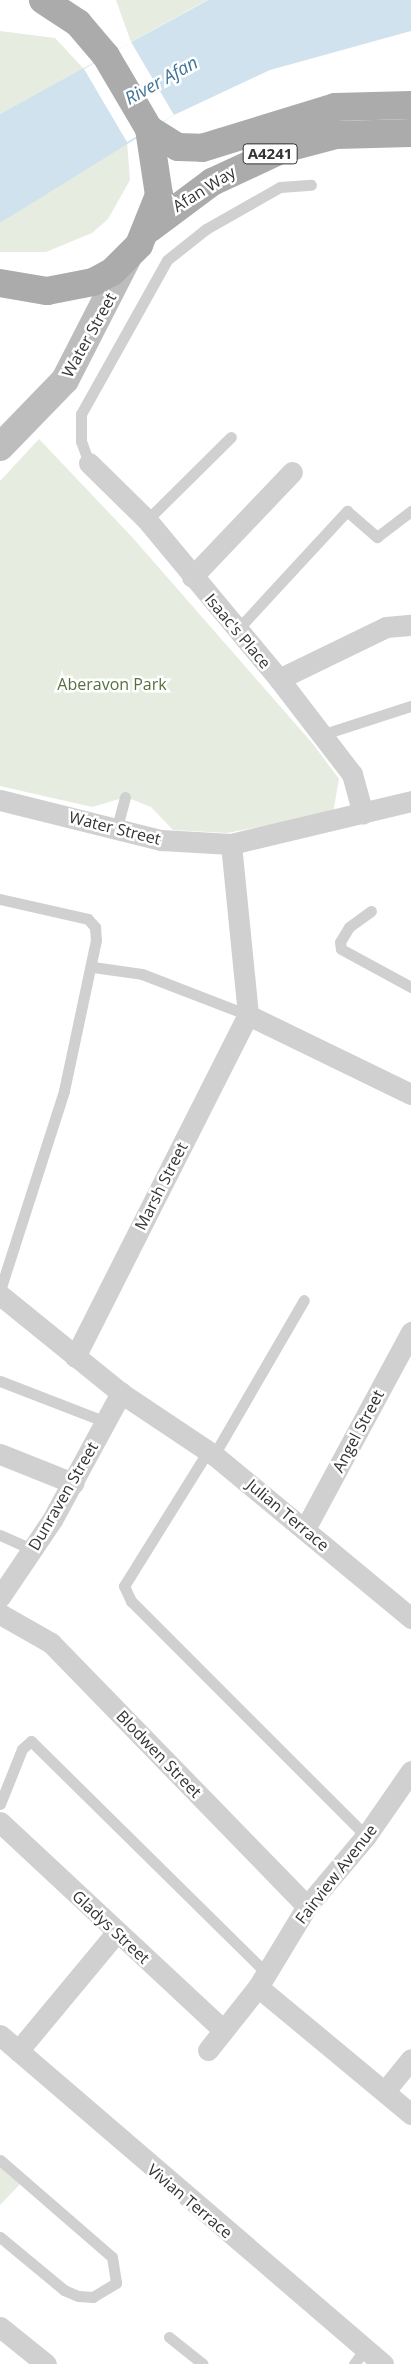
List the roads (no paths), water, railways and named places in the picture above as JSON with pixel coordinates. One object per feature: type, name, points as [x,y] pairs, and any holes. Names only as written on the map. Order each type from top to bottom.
[{"type":"main road","name":"A4241","points":[[0,283],[28,290],[69,289],[93,282],[127,259],[149,230],[159,179],[149,129],[106,56],[58,3]]},
{"type":"main road","name":"Afan Way","points":[[149,129],[178,147],[202,148],[335,107],[411,104]]},
{"type":"main road","name":"Afan Way","points":[[149,230],[212,182],[283,149],[336,135],[411,132]]},
{"type":"street","name":"Water Street","points":[[0,447],[65,380],[127,259]]},
{"type":"street","name":"Isaac's Place","points":[[89,462],[147,520],[192,577],[238,629],[279,680],[352,774],[363,814]]},
{"type":"street","points":[[192,577],[292,472]]},
{"type":"street","points":[[279,680],[386,627],[411,625]]},
{"type":"street","name":"Water Street","points":[[0,800],[116,827],[161,840],[231,844],[363,814],[411,800]]},
{"type":"street","points":[[231,844],[248,1015],[410,1091]]},
{"type":"street","name":"Marsh Street","points":[[75,1357],[248,1015]]},
{"type":"street","name":"Julian Terrace","points":[[0,1295],[122,1393],[211,1453],[411,1618]]},
{"type":"street","name":"Angel Street","points":[[305,1529],[411,1332]]},
{"type":"street","name":"Dunraven Street","points":[[0,1597],[32,1550],[73,1483],[122,1393]]},
{"type":"street","points":[[0,1454],[73,1483]]},
{"type":"street","name":"Blodwen Street","points":[[0,1614],[51,1643],[307,1906]]},
{"type":"street","name":"Fairview Avenue","points":[[208,2050],[262,1980],[307,1906],[366,1836],[411,1771]]},
{"type":"street","name":"Gladys Street","points":[[0,1822],[223,2030]]},
{"type":"street","points":[[18,2051],[116,1932]]},
{"type":"street","points":[[262,1980],[411,2114]]},
{"type":"street","name":"Vivian Terrace","points":[[0,2035],[359,2357],[382,2364]]},
{"type":"street","points":[[385,2091],[411,2059]]},
{"type":"street","points":[[0,2327],[46,2364]]},
{"type":"lane","points":[[89,462],[82,441],[81,414],[167,260],[206,229],[280,187],[311,185]]},
{"type":"lane","points":[[147,520],[231,437]]},
{"type":"lane","points":[[238,629],[347,511],[377,537],[411,511]]},
{"type":"lane","points":[[321,735],[411,706]]},
{"type":"lane","points":[[116,827],[126,797]]},
{"type":"lane","points":[[0,899],[88,919],[95,927],[93,966],[64,1091],[0,1290]]},
{"type":"lane","points":[[371,911],[349,927],[340,942],[341,949],[411,987]]},
{"type":"lane","points":[[93,966],[142,974],[248,1015]]},
{"type":"lane","points":[[304,1300],[211,1453],[124,1586],[131,1601],[366,1836]]},
{"type":"lane","points":[[0,1381],[106,1422]]},
{"type":"lane","points":[[0,1535],[32,1550]]},
{"type":"lane","points":[[0,1804],[22,1749],[31,1741],[262,1980]]},
{"type":"lane","points":[[0,2160],[112,2257],[116,2283],[93,2297],[78,2296],[0,2238]]},
{"type":"lane","points":[[169,2337],[203,2364]]},
{"type":"water","name":"River Afan","points":[[208,0],[411,0],[411,31],[270,70],[174,115],[0,223],[0,114]]},
{"type":"park label","name":"Aberavon Park","points":[[112,684]]}]
